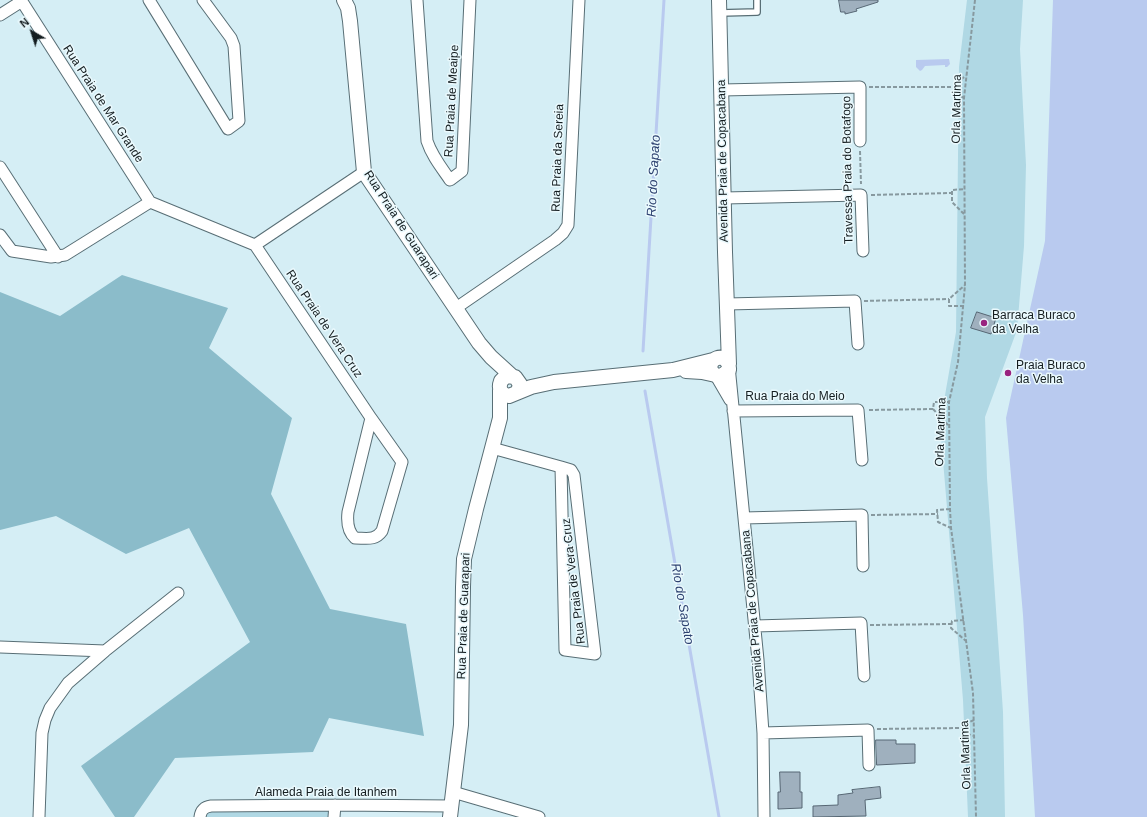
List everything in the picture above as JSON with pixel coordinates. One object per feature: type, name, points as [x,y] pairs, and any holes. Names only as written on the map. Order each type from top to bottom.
[{"type":"street","points":[[148,0],[228,129],[239,121],[234,46],[231,38],[203,0]]},
{"type":"street","name":"Rua Praia de Guarapari","points":[[344,0],[348,8],[350,21],[364,172],[479,343],[491,357],[514,377]]},
{"type":"street","name":"Rua Praia de Meaipe","points":[[417,0],[427,141],[430,151],[450,180],[462,171],[470,0]]},
{"type":"street","name":"Rua Praia da Sereia","points":[[456,308],[556,240],[568,225],[578,0]]},
{"type":"street","points":[[0,15],[22,1]]},
{"type":"street","name":"Rua Praia de Mar Grande","points":[[22,1],[150,202]]},
{"type":"street","name":"Avenida Praia de Copacabana","points":[[720,6],[729,365],[732,408],[755,626],[763,733],[764,817]]},
{"type":"street","points":[[722,90],[860,88]]},
{"type":"street","name":"Travessa Praia do Botafogo","points":[[860,88],[860,141]]},
{"type":"street","points":[[0,167],[58,257]]},
{"type":"street","points":[[0,235],[12,251],[58,257],[72,252],[150,202],[256,245],[364,172]]},
{"type":"street","points":[[724,198],[861,195]]},
{"type":"street","name":"Travessa Praia do Botafogo","points":[[861,195],[863,251]]},
{"type":"street","name":"Rua Praia de Vera Cruz","points":[[256,245],[402,462],[382,531],[373,539],[355,538],[353,537],[348,525],[348,512],[371,418]]},
{"type":"street","points":[[727,304],[855,301],[858,344]]},
{"type":"street","name":"Avenida Praia de Copacabana","points":[[713,359],[719,348],[727,322]]},
{"type":"street","name":"Rua Praia de Guarapari","points":[[479,343],[500,389],[500,418]]},
{"type":"street","points":[[554,382],[531,387],[509,396],[505,395],[500,389],[500,384],[506,376],[531,382],[554,382],[673,370],[701,364],[720,357],[726,359],[729,365],[729,370],[723,376],[702,372],[673,370]]},
{"type":"street","points":[[713,359],[710,366],[712,373],[715,375]]},
{"type":"street","name":"Avenida Praia de Copacabana","points":[[715,375],[732,408]]},
{"type":"street","points":[[514,377],[520,384],[517,393]]},
{"type":"street","name":"Rua Praia de Guarapari","points":[[451,812],[461,725],[464,558],[500,418],[509,402],[517,393]]},
{"type":"street","name":"Rua Praia do Meio","points":[[732,408],[858,410]]},
{"type":"street","points":[[858,410],[862,460]]},
{"type":"street","name":"Rua Praia de Vera Cruz","points":[[492,448],[561,467],[571,470],[574,475],[595,654],[565,650],[561,467]]},
{"type":"street","points":[[744,518],[862,515],[863,566]]},
{"type":"street","points":[[39,817],[42,733],[50,708],[68,683],[105,651],[178,593]]},
{"type":"street","points":[[755,626],[861,622],[864,676]]},
{"type":"street","points":[[0,647],[105,651]]},
{"type":"street","points":[[763,733],[868,730],[869,765]]},
{"type":"street","points":[[453,792],[539,817]]},
{"type":"street","points":[[334,817],[335,805]]},
{"type":"street","name":"Alameda Praia de Itanhem","points":[[201,814],[204,808],[210,806],[335,805],[451,812]]},
{"type":"lane","points":[[720,6],[757,12],[756,0]]},
{"type":"path","name":"Orla Martima","points":[[975,0],[964,98],[964,306],[958,362],[949,402],[948,426],[950,509],[973,693],[976,817]]},
{"type":"path","points":[[964,98],[958,95],[958,81],[966,76]]},
{"type":"path","points":[[860,88],[958,88]]},
{"type":"path","name":"Travessa Praia do Botafogo","points":[[860,141],[861,195]]},
{"type":"path","points":[[861,195],[952,193],[952,190],[965,190]]},
{"type":"path","points":[[952,193],[952,202],[965,214]]},
{"type":"path","points":[[855,301],[949,300],[965,285]]},
{"type":"path","points":[[949,300],[949,306],[964,306]]},
{"type":"path","points":[[933,409],[934,402],[949,402]]},
{"type":"path","points":[[858,410],[933,409],[948,426]]},
{"type":"path","points":[[950,509],[937,510],[938,522],[952,528]]},
{"type":"path","points":[[862,515],[938,514]]},
{"type":"path","points":[[861,622],[874,626],[951,624],[952,621],[964,620]]},
{"type":"path","points":[[951,624],[952,628],[966,642]]},
{"type":"path","points":[[974,720],[963,725],[963,733],[974,736]]},
{"type":"path","points":[[868,730],[963,728]]},
{"type":"shaded area","points":[[967,0],[1023,0],[1020,49],[1026,165],[1024,246],[1017,330],[985,417],[987,478],[1003,712],[1005,817],[968,817],[963,700],[940,424],[956,332],[959,67]]},
{"type":"shaded area","points":[[1053,0],[1147,0],[1147,817],[1035,817],[1023,615],[1006,418],[1045,241]]},
{"type":"shaded area","points":[[949,59],[950,64],[947,67],[945,67],[945,65],[925,66],[920,71],[916,67],[916,60]]},
{"type":"shaded area","points":[[122,275],[228,308],[209,348],[292,418],[271,494],[330,609],[406,624],[424,736],[329,718],[313,752],[175,758],[134,817],[115,817],[81,766],[250,642],[189,528],[126,554],[56,516],[0,530],[0,292],[60,316]]},
{"type":"shaded area","points":[[206,811],[328,811],[328,817],[206,817]]},
{"type":"building","points":[[839,0],[878,0],[878,2],[856,9],[857,11],[845,14],[845,12],[841,12]]},
{"type":"building","name":"Barraca Buraco da Velha","points":[[977,312],[996,318],[991,334],[971,328]]},
{"type":"building","points":[[876,740],[896,740],[896,744],[915,744],[915,763],[877,765]]},
{"type":"building","points":[[780,772],[800,772],[802,808],[778,809]]},
{"type":"building","points":[[880,787],[881,798],[865,800],[866,816],[813,817],[813,806],[838,805],[838,795],[853,793],[852,790]]},
{"type":"waterway","name":"Rio do Sapato","points":[[643,351],[664,0]]},
{"type":"waterway","name":"Rio do Sapato","points":[[645,391],[719,817]]},
{"type":"place","name":"Barraca Buraco da Velha","points":[[984,323]]},
{"type":"place","name":"Praia Buraco da Velha","points":[[1008,373]]}]
